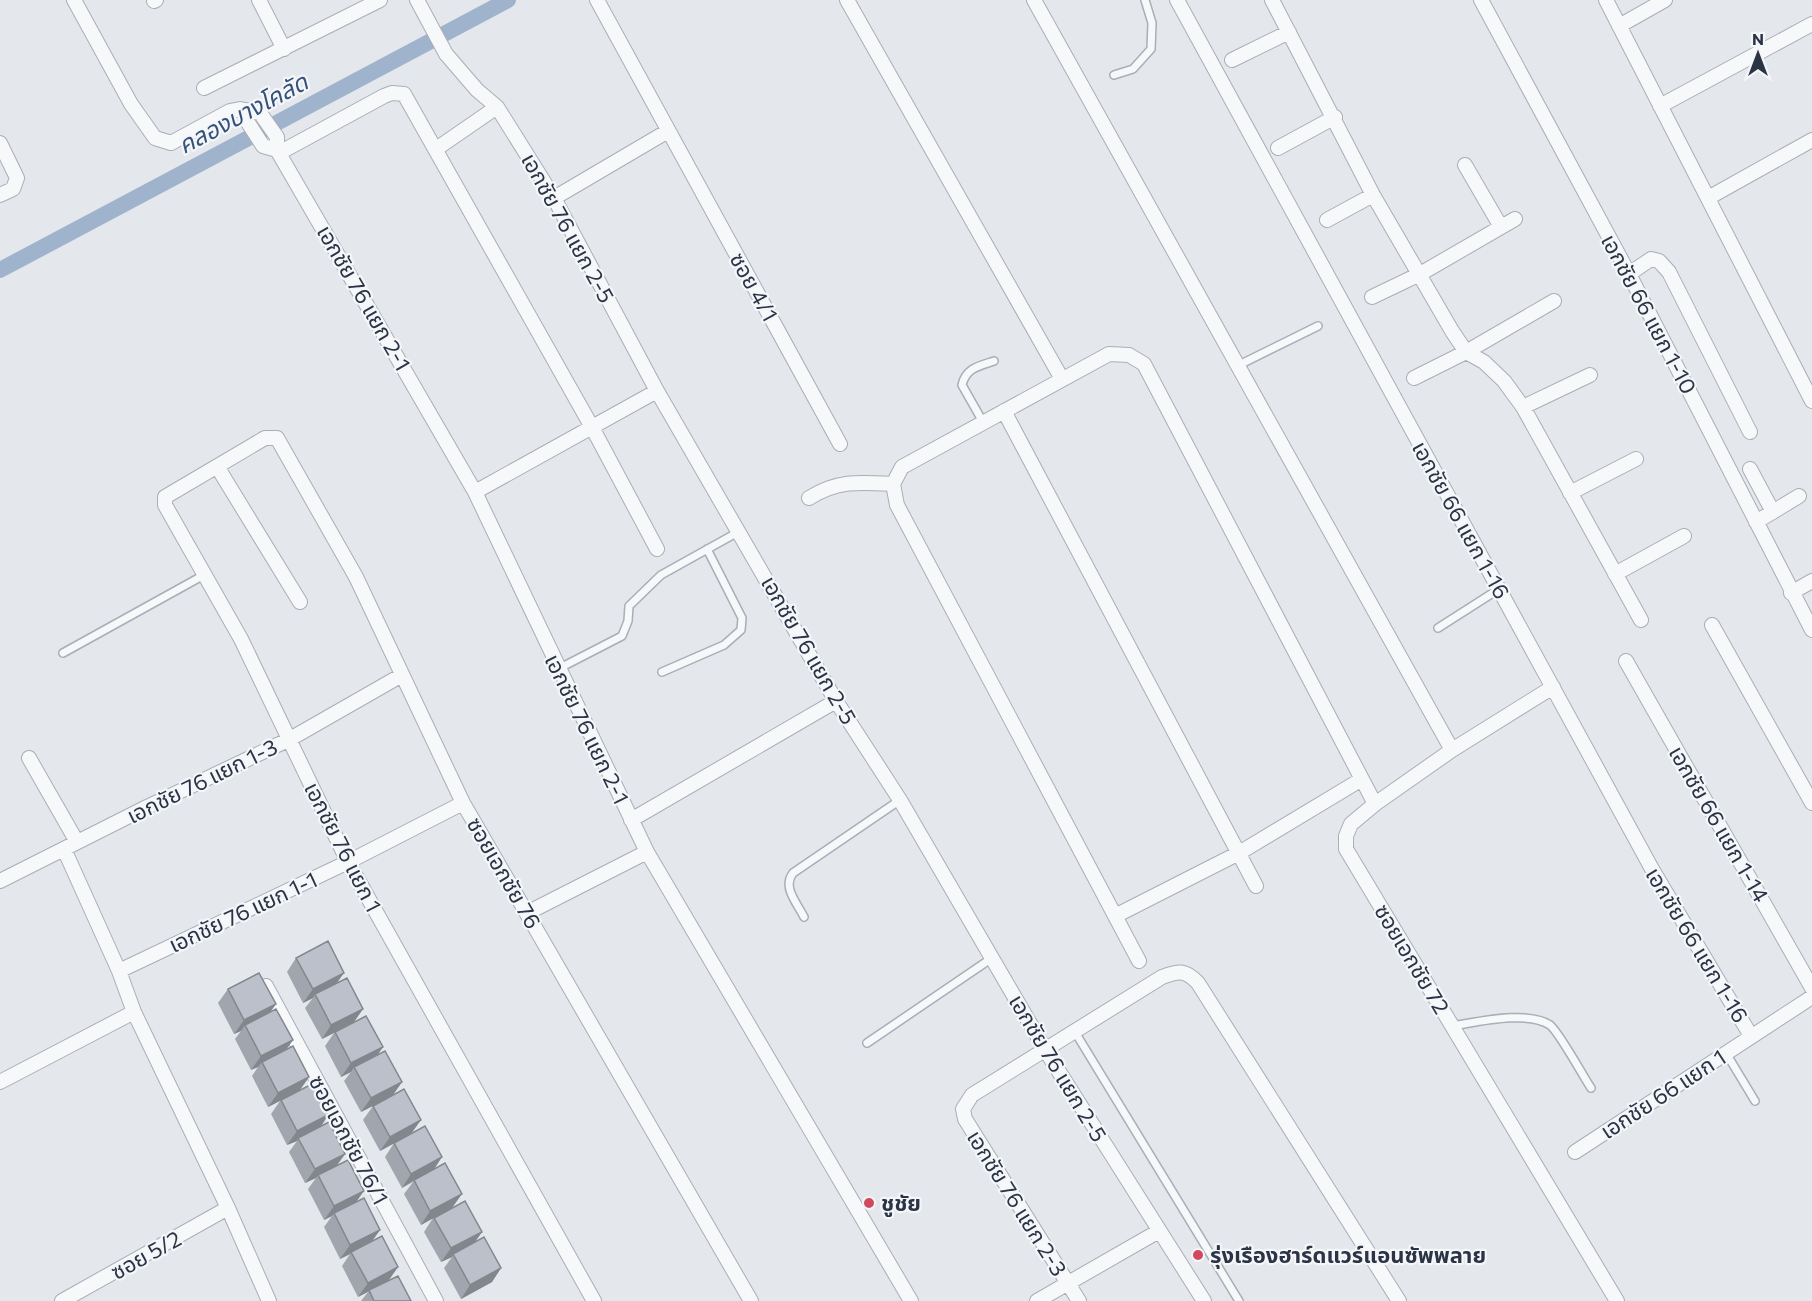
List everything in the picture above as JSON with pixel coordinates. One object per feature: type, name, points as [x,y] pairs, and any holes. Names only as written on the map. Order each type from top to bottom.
[{"type":"street","name":"เอกชัย 76 แยก 2-1","points":[[74,0],[131,104],[155,138],[171,142],[230,111],[251,115],[274,147],[475,492],[647,852],[911,1301]]},
{"type":"street","points":[[259,0],[284,49]]},
{"type":"street","points":[[204,88],[380,0]]},
{"type":"street","name":"เอกชัย 76 แยก 2-5","points":[[417,0],[446,54],[477,90],[497,107],[554,198],[657,391],[740,531],[836,701],[900,800],[1046,1051],[1204,1301]]},
{"type":"street","name":"ซอย 4/1","points":[[597,0],[840,444]]},
{"type":"street","points":[[847,0],[1062,379]]},
{"type":"street","points":[[1034,0],[1452,750]]},
{"type":"street","name":"เอกชัย 66 แยก 1-16","points":[[1177,0],[1652,869],[1751,1036]]},
{"type":"street","points":[[1272,0],[1335,117],[1373,195],[1466,352],[1484,362],[1523,408],[1641,620]]},
{"type":"street","name":"เอกชัย 66 แยก 1-10","points":[[1481,0],[1629,274],[1812,630]]},
{"type":"street","points":[[1606,0],[1812,401]]},
{"type":"street","points":[[1619,26],[1665,0]]},
{"type":"street","points":[[1660,106],[1812,24]]},
{"type":"street","points":[[1232,60],[1289,32]]},
{"type":"street","points":[[274,147],[392,93],[404,94],[593,429],[657,549]]},
{"type":"street","points":[[436,149],[497,107]]},
{"type":"street","points":[[1278,148],[1335,117]]},
{"type":"street","points":[[554,198],[668,131]]},
{"type":"street","points":[[1708,198],[1812,140]]},
{"type":"street","points":[[0,144],[17,178],[13,189],[0,195]]},
{"type":"street","points":[[1465,165],[1501,227]]},
{"type":"street","points":[[1326,220],[1373,195]]},
{"type":"street","points":[[1372,297],[1420,274],[1515,219]]},
{"type":"street","points":[[1629,274],[1651,259],[1659,261],[1669,272],[1750,432]]},
{"type":"street","points":[[1414,378],[1466,352],[1554,301]]},
{"type":"street","points":[[1139,961],[897,505],[893,484],[902,466],[1109,354],[1130,355],[1144,364],[1375,804]]},
{"type":"street","points":[[1523,408],[1590,375]]},
{"type":"street","points":[[475,492],[593,429],[657,391]]},
{"type":"street","points":[[1004,411],[1256,886]]},
{"type":"street","name":"เอกชัย 76 แยก 1","points":[[274,437],[266,438],[165,497],[164,501],[241,639],[348,862],[594,1301]]},
{"type":"street","name":"ซอยเอกชัย 76","points":[[274,437],[356,577],[463,803],[751,1301]]},
{"type":"street","points":[[1570,493],[1636,459]]},
{"type":"street","points":[[218,468],[300,602]]},
{"type":"street","points":[[1750,469],[1773,512]]},
{"type":"street","points":[[809,498],[828,487],[847,482],[893,484]]},
{"type":"street","points":[[1756,522],[1799,496]]},
{"type":"street","points":[[1615,574],[1684,536]]},
{"type":"street","points":[[1791,593],[1812,581]]},
{"type":"street","points":[[1712,625],[1812,803]]},
{"type":"street","name":"เอกชัย 66 แยก 1-14","points":[[1626,661],[1812,988]]},
{"type":"street","name":"เอกชัย 76 แยก 1-3","points":[[0,881],[290,739],[402,675]]},
{"type":"street","name":"ซอยเอกชัย 72","points":[[1553,687],[1452,750],[1375,804],[1351,824],[1346,836],[1346,849],[1617,1301]]},
{"type":"street","points":[[631,820],[836,701]]},
{"type":"street","points":[[29,758],[77,842]]},
{"type":"street","points":[[1115,916],[1239,853],[1362,779]]},
{"type":"street","name":"เอกชัย 76 แยก 1-1","points":[[119,971],[348,862],[463,803]]},
{"type":"street","points":[[64,849],[119,971],[134,1012],[228,1208],[269,1301]]},
{"type":"street","points":[[527,914],[647,852]]},
{"type":"street","name":"เอกชัย 76 แยก 2-3","points":[[1079,1301],[965,1119],[963,1109],[972,1095],[1162,977],[1179,970],[1189,973],[1198,982],[1399,1301]]},
{"type":"street","name":"ซอยเอกชัย 76/1","points":[[262,978],[436,1301]]},
{"type":"street","name":"เอกชัย 66 แยก 1","points":[[1575,1152],[1812,997]]},
{"type":"street","points":[[0,1082],[134,1012]]},
{"type":"street","name":"ซอย 5/2","points":[[62,1301],[228,1208]]},
{"type":"street","points":[[1037,1301],[1159,1231]]},
{"type":"lane","points":[[1114,75],[1133,69],[1151,50],[1152,23],[1145,0]]},
{"type":"lane","points":[[1237,366],[1318,326]]},
{"type":"lane","points":[[983,422],[962,385],[964,376],[974,367],[994,361]]},
{"type":"lane","points":[[558,669],[622,636],[628,621],[629,606],[661,575],[740,531]]},
{"type":"lane","points":[[662,672],[724,645],[741,630],[742,618],[706,549]]},
{"type":"lane","points":[[63,653],[204,575]]},
{"type":"lane","points":[[1438,628],[1499,589]]},
{"type":"lane","points":[[804,917],[788,886],[788,879],[793,873],[900,800]]},
{"type":"lane","points":[[867,1043],[992,958]]},
{"type":"lane","points":[[1452,1026],[1497,1019],[1532,1019],[1551,1026],[1591,1088]]},
{"type":"lane","points":[[1075,1032],[1239,1301]]},
{"type":"lane","points":[[1726,1053],[1755,1101]]},
{"type":"building","points":[[328,941],[344,973],[313,989],[296,958]]},
{"type":"building","points":[[259,973],[276,1004],[244,1020],[228,989]]},
{"type":"building","points":[[347,978],[363,1009],[331,1025],[315,994]]},
{"type":"building","points":[[276,1009],[293,1040],[261,1056],[245,1025]]},
{"type":"building","points":[[366,1016],[383,1047],[351,1063],[335,1032]]},
{"type":"building","points":[[293,1046],[309,1077],[278,1093],[262,1062]]},
{"type":"building","points":[[385,1051],[402,1082],[371,1098],[354,1067]]},
{"type":"building","points":[[312,1084],[328,1115],[297,1131],[281,1100]]},
{"type":"building","points":[[404,1089],[421,1120],[390,1137],[373,1106]]},
{"type":"building","points":[[329,1122],[345,1154],[315,1169],[298,1138]]},
{"type":"building","points":[[425,1126],[442,1157],[411,1174],[394,1143]]},
{"type":"building","points":[[348,1160],[364,1191],[334,1206],[318,1175]]},
{"type":"building","points":[[445,1163],[462,1194],[430,1211],[414,1180]]},
{"type":"building","points":[[364,1198],[380,1230],[350,1245],[334,1213]]},
{"type":"building","points":[[465,1201],[482,1232],[451,1248],[434,1218]]},
{"type":"building","points":[[382,1236],[398,1267],[368,1283],[351,1252]]},
{"type":"building","points":[[484,1237],[501,1268],[470,1285],[453,1254]]},
{"type":"building","points":[[398,1276],[411,1301],[374,1301],[369,1290]]},
{"type":"waterway","name":"คลองบางโคลัด","points":[[0,270],[508,0]]},
{"type":"place","name":"ชูชัย","points":[[869,1203]]},
{"type":"place","name":"รุ่งเรืองฮาร์ดแวร์แอนซัพพลาย","points":[[1198,1255]]}]
